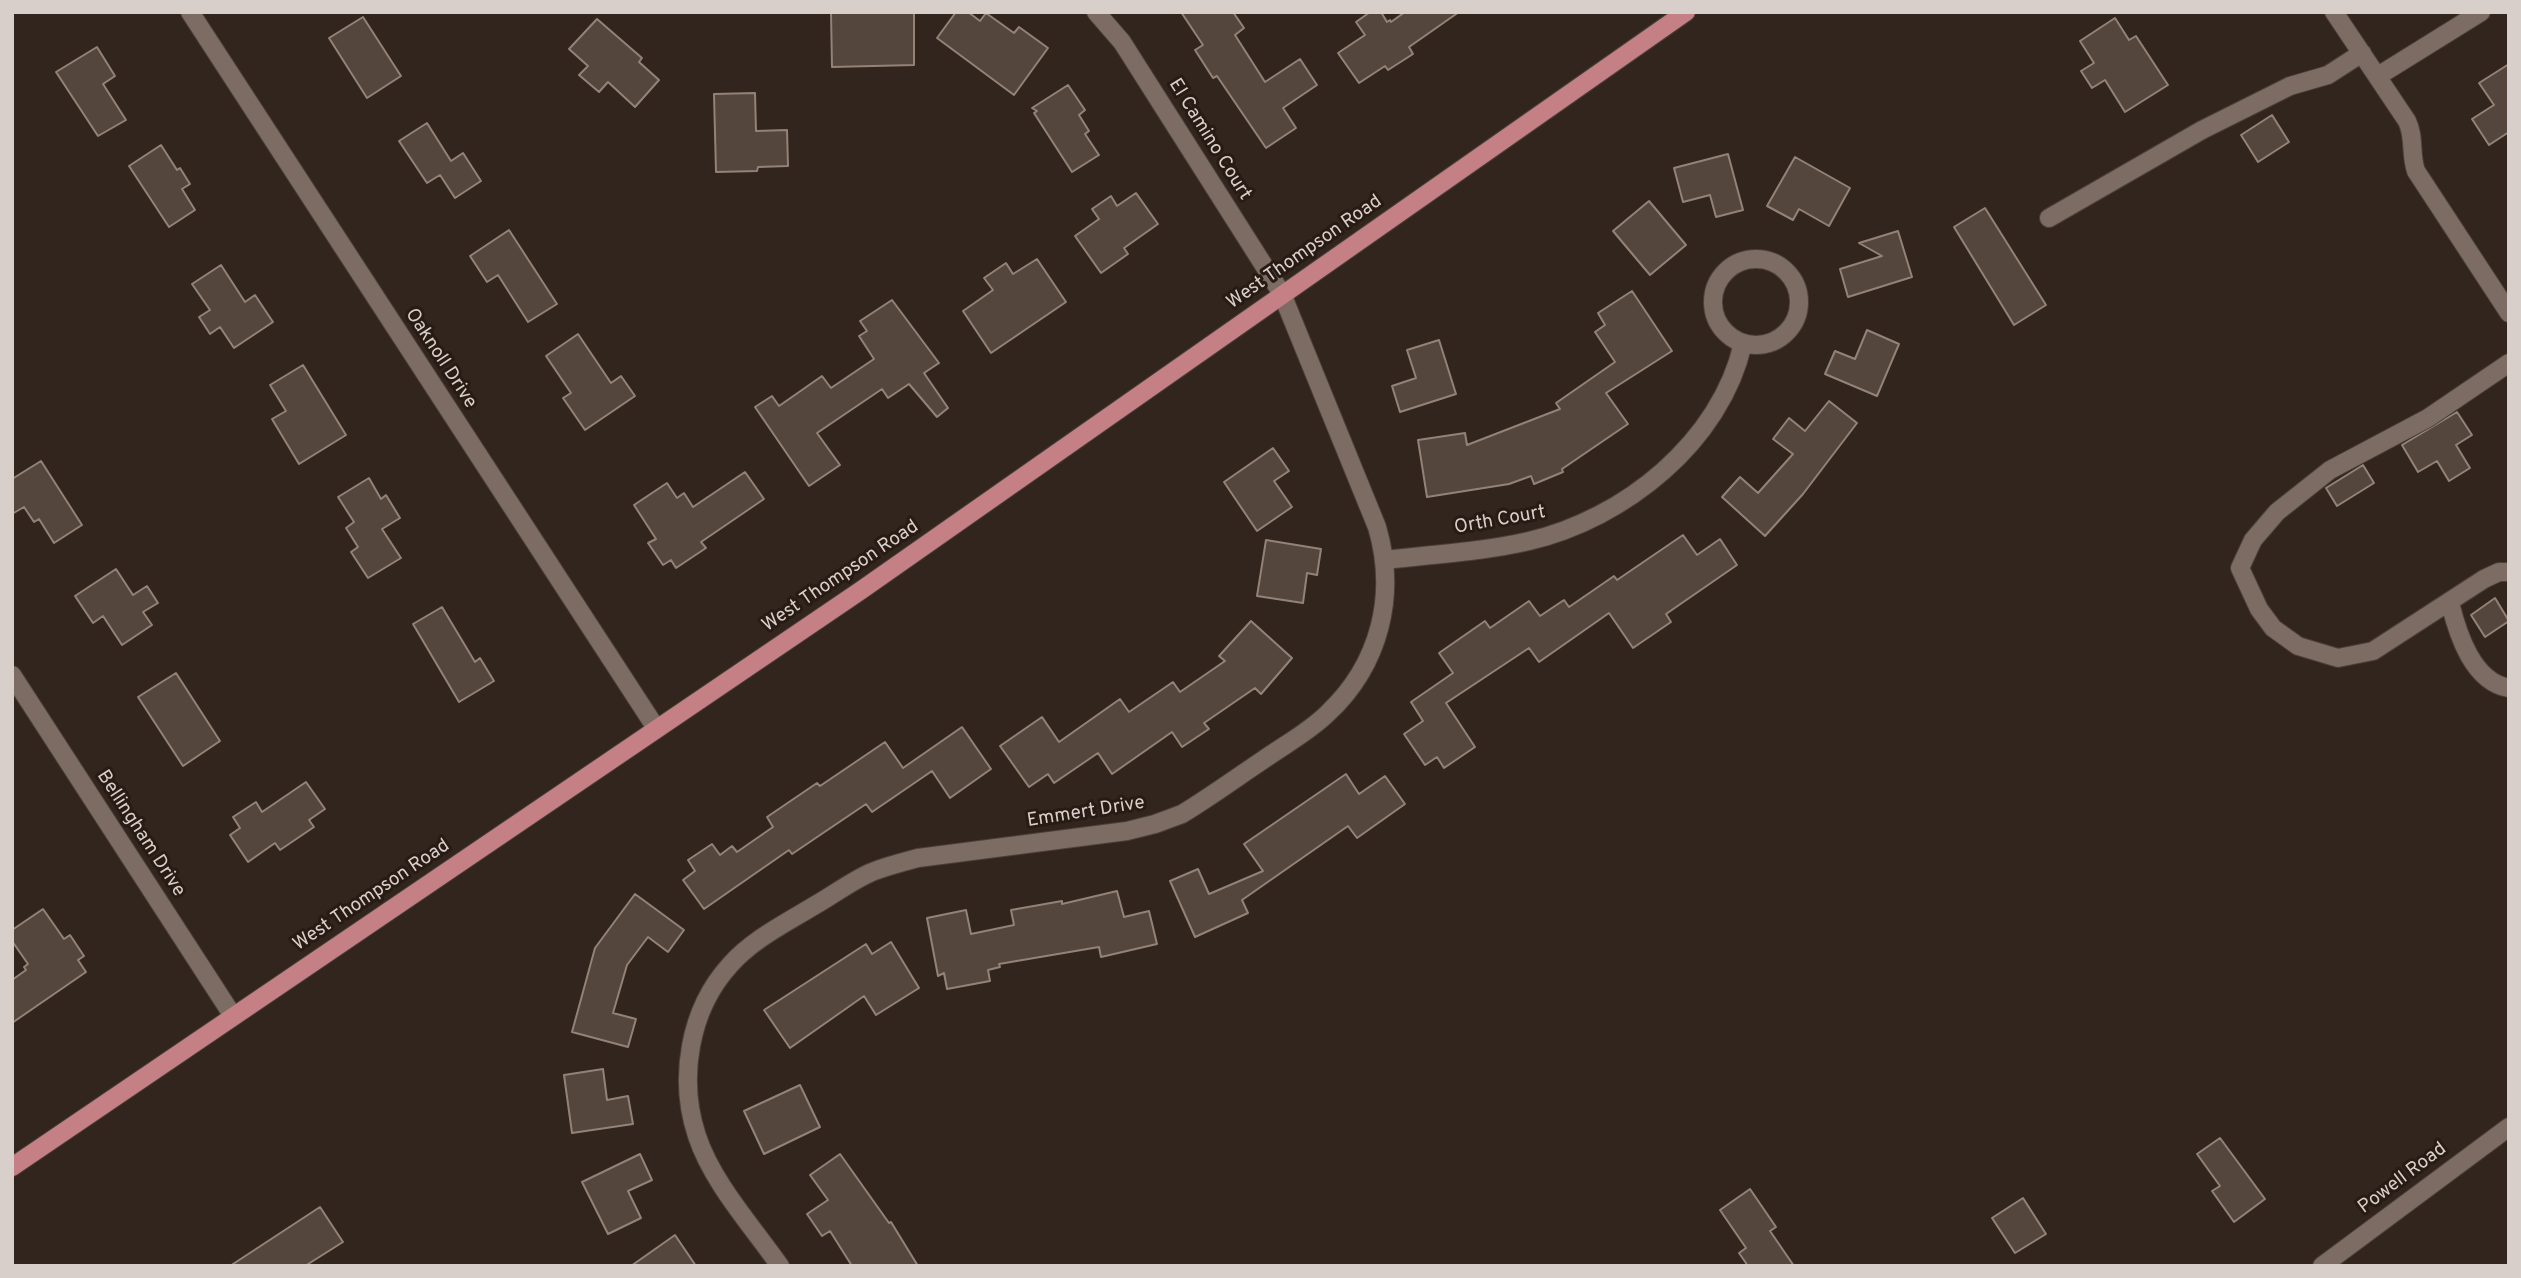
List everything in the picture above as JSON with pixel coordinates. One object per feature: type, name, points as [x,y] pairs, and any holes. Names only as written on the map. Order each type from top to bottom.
[{"type":"main road","name":"West Thompson Road","points":[[12,1167],[860,591],[1686,12]]},
{"type":"street","name":"Oaknoll Drive","points":[[190,12],[656,728]]},
{"type":"street","name":"El Camino Court","points":[[1096,12],[1122,42],[1282,294]]},
{"type":"street","points":[[2334,12],[2410,128],[2416,171],[2509,313]]},
{"type":"street","points":[[2378,76],[2481,12]]},
{"type":"street","points":[[2049,218],[2202,130],[2290,86],[2328,75],[2362,53]]},
{"type":"street","points":[[1745,261],[1769,261],[1784,270],[1794,282],[1799,299],[1797,315],[1789,330],[1776,340],[1760,345],[1744,344],[1729,336],[1719,324],[1714,310],[1714,294],[1720,279],[1731,268],[1745,261]]},
{"type":"street","name":"Emmert Drive","points":[[780,1266],[712,1170],[691,1116],[687,1075],[693,1036],[710,993],[730,964],[765,936],[870,873],[918,858],[1127,831],[1172,818],[1196,806],[1328,714],[1354,684],[1374,649],[1384,615],[1385,560],[1377,527],[1282,294]]},
{"type":"street","name":"Orth Court","points":[[1385,560],[1528,541],[1561,531],[1614,507],[1643,488],[1700,429],[1726,391],[1736,371],[1744,344]]},
{"type":"street","points":[[2509,363],[2427,418],[2330,470],[2277,512],[2253,540],[2240,568],[2259,609],[2273,628],[2298,646],[2338,657],[2373,652],[2484,579],[2499,572],[2509,572]]},
{"type":"street","points":[[2450,603],[2456,629],[2483,676],[2495,686],[2509,688]]},
{"type":"street","name":"Bellingham Drive","points":[[12,675],[233,1016]]},
{"type":"street","name":"Powell Road","points":[[2322,1266],[2509,1127]]},
{"type":"building","points":[[831,12],[914,12],[914,65],[832,67]]},
{"type":"building","points":[[956,12],[968,12],[980,21],[986,13],[1014,33],[1019,27],[1048,48],[1014,95],[937,38]]},
{"type":"building","points":[[1181,12],[1233,12],[1244,28],[1235,35],[1265,82],[1300,59],[1317,85],[1283,108],[1296,128],[1266,148],[1217,76],[1213,78],[1195,50],[1203,45]]},
{"type":"building","points":[[1370,12],[1381,12],[1387,22],[1391,22],[1405,12],[1459,12],[1409,47],[1413,54],[1388,70],[1385,66],[1359,83],[1338,53],[1365,35],[1356,22]]},
{"type":"building","points":[[363,17],[401,76],[367,98],[329,38]]},
{"type":"building","points":[[2115,18],[2129,40],[2136,36],[2168,85],[2125,112],[2105,80],[2092,88],[2081,71],[2094,63],[2080,41]]},
{"type":"building","points":[[597,19],[642,58],[639,62],[659,80],[635,107],[608,82],[599,92],[579,75],[588,66],[569,49]]},
{"type":"building","points":[[97,47],[115,76],[103,84],[126,120],[98,136],[56,72]]},
{"type":"building","points":[[2509,64],[2509,132],[2489,145],[2472,119],[2494,105],[2479,83]]},
{"type":"building","points":[[1068,85],[1085,110],[1079,115],[1089,131],[1085,134],[1099,155],[1072,172],[1034,113],[1037,111],[1032,108]]},
{"type":"building","points":[[755,93],[756,131],[787,130],[788,166],[758,167],[757,171],[716,172],[714,94]]},
{"type":"building","points":[[2272,115],[2289,142],[2258,162],[2241,135]]},
{"type":"building","points":[[427,123],[451,161],[463,153],[481,181],[455,198],[440,175],[427,183],[399,141]]},
{"type":"building","points":[[161,145],[190,184],[182,189],[195,210],[169,227],[129,166]]},
{"type":"building","points":[[1728,154],[1743,210],[1716,217],[1710,195],[1683,202],[1674,168]]},
{"type":"building","points":[[1795,157],[1850,188],[1829,226],[1799,209],[1793,220],[1767,206]]},
{"type":"building","points":[[1136,193],[1158,224],[1124,248],[1128,254],[1101,273],[1075,236],[1099,219],[1092,209],[1111,196],[1117,206]]},
{"type":"building","points":[[1649,201],[1686,245],[1650,275],[1613,231]]},
{"type":"building","points":[[1985,208],[2046,305],[2014,325],[1954,227]]},
{"type":"building","points":[[509,230],[557,304],[528,322],[498,275],[487,282],[470,256]]},
{"type":"building","points":[[1898,231],[1912,277],[1848,297],[1840,269],[1882,256],[1859,243]]},
{"type":"building","points":[[1037,259],[1066,302],[991,353],[963,311],[993,290],[984,278],[1006,263],[1013,274]]},
{"type":"building","points":[[221,265],[245,302],[255,295],[273,322],[234,348],[220,327],[210,334],[199,317],[210,310],[192,284]]},
{"type":"building","points":[[1632,291],[1672,351],[1606,393],[1628,424],[1562,469],[1563,472],[1534,484],[1531,476],[1509,484],[1427,497],[1418,440],[1465,433],[1467,445],[1560,409],[1556,403],[1615,362],[1595,332],[1605,325],[1598,313]]},
{"type":"building","points":[[892,300],[939,363],[924,373],[948,408],[937,417],[909,384],[888,398],[882,389],[817,433],[840,465],[809,486],[755,407],[772,396],[779,406],[822,376],[831,388],[874,359],[859,336],[867,331],[860,321]]},
{"type":"building","points":[[1867,330],[1899,344],[1877,396],[1825,374],[1835,351],[1855,359]]},
{"type":"building","points":[[578,334],[611,383],[621,376],[635,396],[585,430],[563,398],[571,393],[546,356]]},
{"type":"building","points":[[1439,340],[1456,394],[1400,412],[1392,386],[1416,378],[1407,350]]},
{"type":"building","points":[[303,365],[346,435],[299,464],[272,419],[286,411],[270,385]]},
{"type":"building","points":[[1829,401],[1857,423],[1803,494],[1765,536],[1722,497],[1740,477],[1758,493],[1793,454],[1773,439],[1789,418],[1805,431]]},
{"type":"building","points":[[2457,412],[2472,435],[2456,445],[2470,468],[2449,481],[2437,461],[2418,472],[2402,445]]},
{"type":"building","points":[[1273,448],[1289,471],[1274,481],[1292,507],[1257,531],[1224,482]]},
{"type":"building","points":[[41,461],[82,525],[54,543],[39,519],[34,522],[24,507],[12,514],[12,479]]},
{"type":"building","points":[[2363,465],[2374,483],[2337,506],[2326,488]]},
{"type":"building","points":[[745,472],[764,499],[701,542],[706,548],[676,568],[671,560],[663,565],[648,543],[656,539],[634,505],[667,483],[677,498],[684,493],[693,507]]},
{"type":"building","points":[[369,478],[381,499],[386,495],[400,518],[382,529],[401,558],[368,578],[351,552],[358,547],[346,528],[354,522],[338,497]]},
{"type":"building","points":[[1683,535],[1697,555],[1720,539],[1737,565],[1666,614],[1671,622],[1633,648],[1609,613],[1539,662],[1529,648],[1446,703],[1475,747],[1444,768],[1437,757],[1425,765],[1404,734],[1423,721],[1411,702],[1453,673],[1439,653],[1485,621],[1490,628],[1529,601],[1540,616],[1564,600],[1569,607],[1614,576],[1617,580]]},
{"type":"building","points":[[1266,540],[1321,549],[1317,575],[1307,573],[1303,603],[1257,596]]},
{"type":"building","points":[[116,569],[133,595],[147,586],[158,603],[143,612],[152,625],[122,645],[103,616],[93,623],[75,596]]},
{"type":"building","points":[[2495,598],[2509,621],[2485,637],[2471,615]]},
{"type":"building","points":[[442,607],[475,662],[480,658],[494,681],[459,702],[413,624]]},
{"type":"building","points":[[1251,621],[1292,658],[1261,694],[1255,688],[1204,723],[1209,729],[1182,747],[1172,732],[1112,774],[1098,753],[1054,783],[1048,774],[1029,787],[1000,746],[1042,717],[1059,742],[1120,699],[1129,712],[1173,682],[1180,692],[1225,661],[1219,656]]},
{"type":"building","points":[[176,673],[220,741],[183,766],[138,697]]},
{"type":"building","points":[[962,727],[991,769],[950,798],[932,771],[872,812],[866,804],[792,854],[789,850],[704,909],[683,880],[695,871],[688,860],[712,844],[720,855],[732,846],[737,852],[773,827],[767,817],[817,783],[820,786],[885,742],[903,768]]},
{"type":"building","points":[[1346,774],[1359,794],[1385,776],[1405,804],[1357,838],[1348,826],[1242,900],[1248,913],[1195,937],[1170,881],[1198,869],[1209,894],[1263,871],[1244,844]]},
{"type":"building","points":[[306,782],[325,809],[309,820],[314,827],[280,850],[275,843],[248,862],[230,835],[240,828],[233,817],[256,802],[262,812]]},
{"type":"building","points":[[1117,891],[1124,917],[1149,911],[1157,944],[1101,957],[1099,947],[999,964],[1000,967],[988,970],[990,981],[947,989],[944,973],[938,976],[927,918],[966,910],[971,934],[1014,925],[1011,910],[1062,901],[1062,904]]},
{"type":"building","points":[[635,894],[684,930],[668,952],[648,937],[627,965],[613,1013],[636,1019],[628,1047],[572,1032],[595,948]]},
{"type":"building","points":[[43,909],[64,939],[70,935],[84,956],[78,960],[86,972],[12,1023],[12,980],[26,970],[24,967],[28,964],[12,941],[12,930]]},
{"type":"building","points":[[891,942],[919,988],[876,1015],[864,996],[790,1048],[764,1010],[866,944],[872,954]]},
{"type":"building","points":[[603,1069],[607,1100],[628,1096],[633,1124],[572,1133],[564,1075]]},
{"type":"building","points":[[800,1085],[820,1127],[764,1154],[744,1111]]},
{"type":"building","points":[[2220,1138],[2265,1199],[2234,1222],[2212,1191],[2220,1186],[2197,1154]]},
{"type":"building","points":[[640,1154],[652,1180],[628,1191],[641,1218],[608,1234],[582,1182]]},
{"type":"building","points":[[840,1154],[889,1223],[891,1222],[918,1266],[852,1266],[830,1231],[822,1236],[807,1214],[828,1200],[810,1175]]},
{"type":"building","points":[[1750,1189],[1776,1227],[1770,1231],[1794,1266],[1748,1266],[1739,1253],[1746,1248],[1720,1210]]},
{"type":"building","points":[[2023,1198],[2046,1234],[2015,1253],[1992,1218]]},
{"type":"building","points":[[320,1207],[343,1242],[305,1266],[230,1266]]},
{"type":"building","points":[[675,1235],[696,1266],[631,1266]]}]
